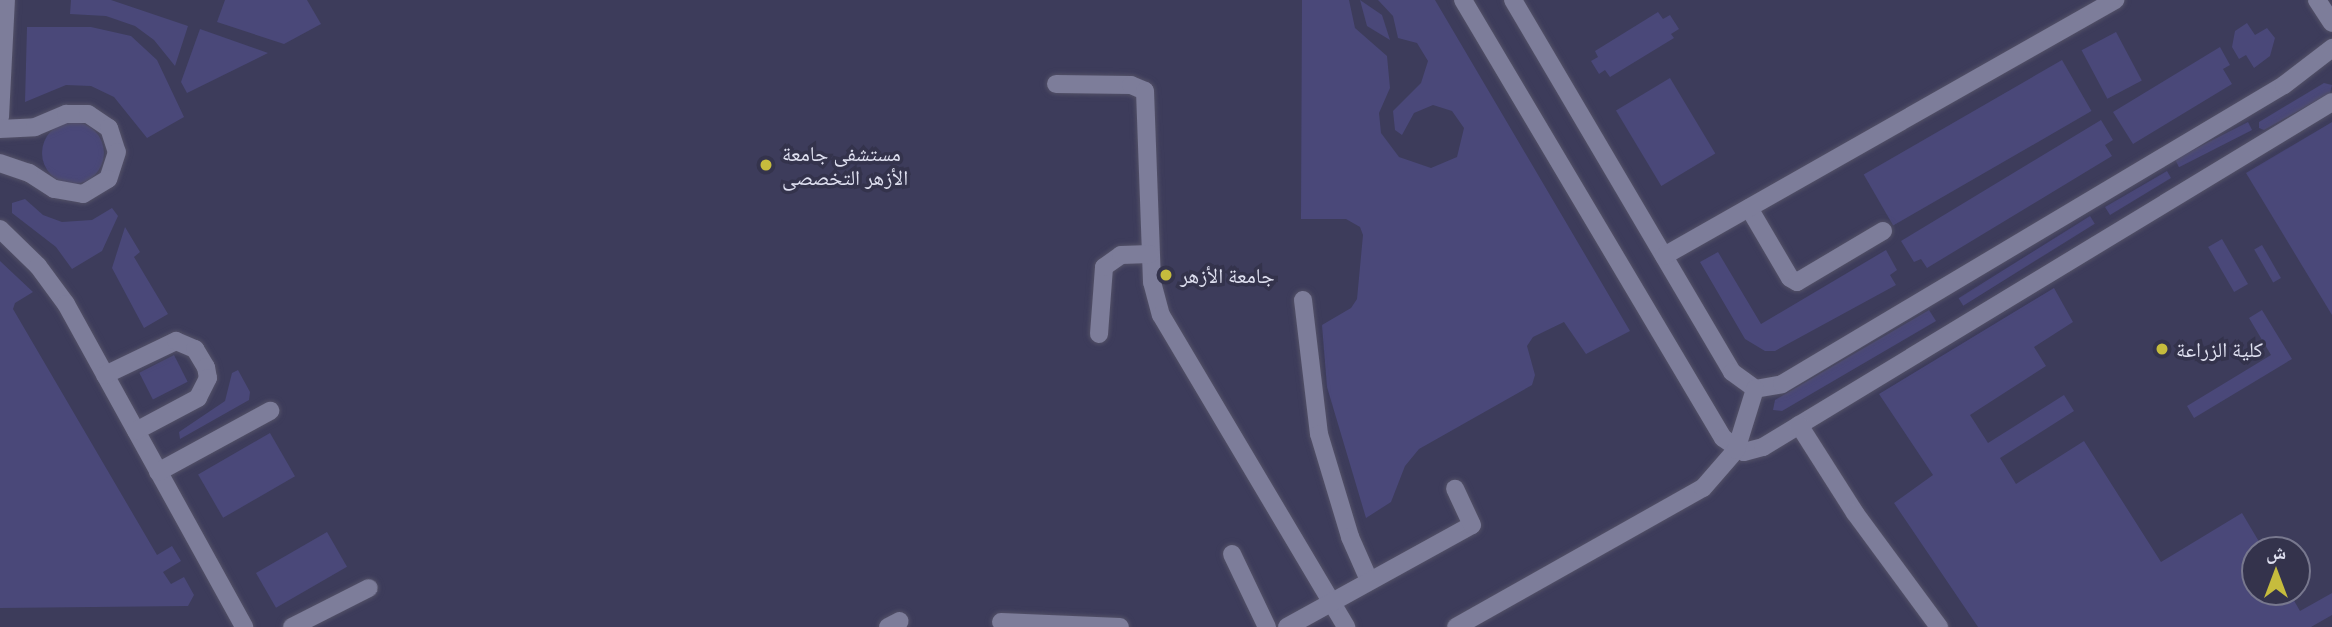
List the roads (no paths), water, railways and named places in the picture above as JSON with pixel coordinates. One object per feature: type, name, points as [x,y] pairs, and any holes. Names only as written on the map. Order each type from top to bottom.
[{"type":"lane","points":[[0,117],[6,0]]},
{"type":"lane","points":[[1464,0],[1723,438],[1736,450],[1754,451],[1799,425],[2332,102]]},
{"type":"lane","points":[[1513,0],[1732,372],[1755,389],[1782,384],[2284,85],[2332,48]]},
{"type":"lane","points":[[1664,256],[2115,0]]},
{"type":"lane","points":[[2317,0],[2332,23]]},
{"type":"lane","points":[[1056,83],[1131,85],[1145,91],[1150,254],[1161,315],[1346,627]]},
{"type":"lane","points":[[0,129],[35,127],[66,114],[88,114],[109,128],[117,152],[108,179],[83,194],[54,189],[29,173],[0,163]]},
{"type":"lane","points":[[1749,208],[1790,278],[1797,282],[1883,231]]},
{"type":"lane","points":[[0,229],[53,284],[244,627]]},
{"type":"lane","points":[[1099,334],[1104,267],[1121,255],[1150,254]]},
{"type":"lane","points":[[1303,300],[1319,433],[1350,537],[1369,580]]},
{"type":"lane","points":[[105,375],[176,341],[195,349],[206,367],[208,378],[198,398],[136,431]]},
{"type":"lane","points":[[1456,627],[1683,501],[1721,471],[1736,450],[1755,389]]},
{"type":"lane","points":[[158,472],[270,411]]},
{"type":"lane","points":[[1799,425],[1855,513],[1939,627]]},
{"type":"lane","points":[[1287,627],[1472,525],[1455,489]]},
{"type":"lane","points":[[1232,554],[1267,627]]},
{"type":"lane","points":[[292,627],[369,588]]},
{"type":"lane","points":[[1001,622],[1120,627]]},
{"type":"place","name":"مستشفى جامعة الأزهر التخصصى","points":[[766,165]]},
{"type":"place","name":"جامعة الأزهر","points":[[1166,275]]},
{"type":"place","name":"كلية الزراعة","points":[[2162,349]]}]
